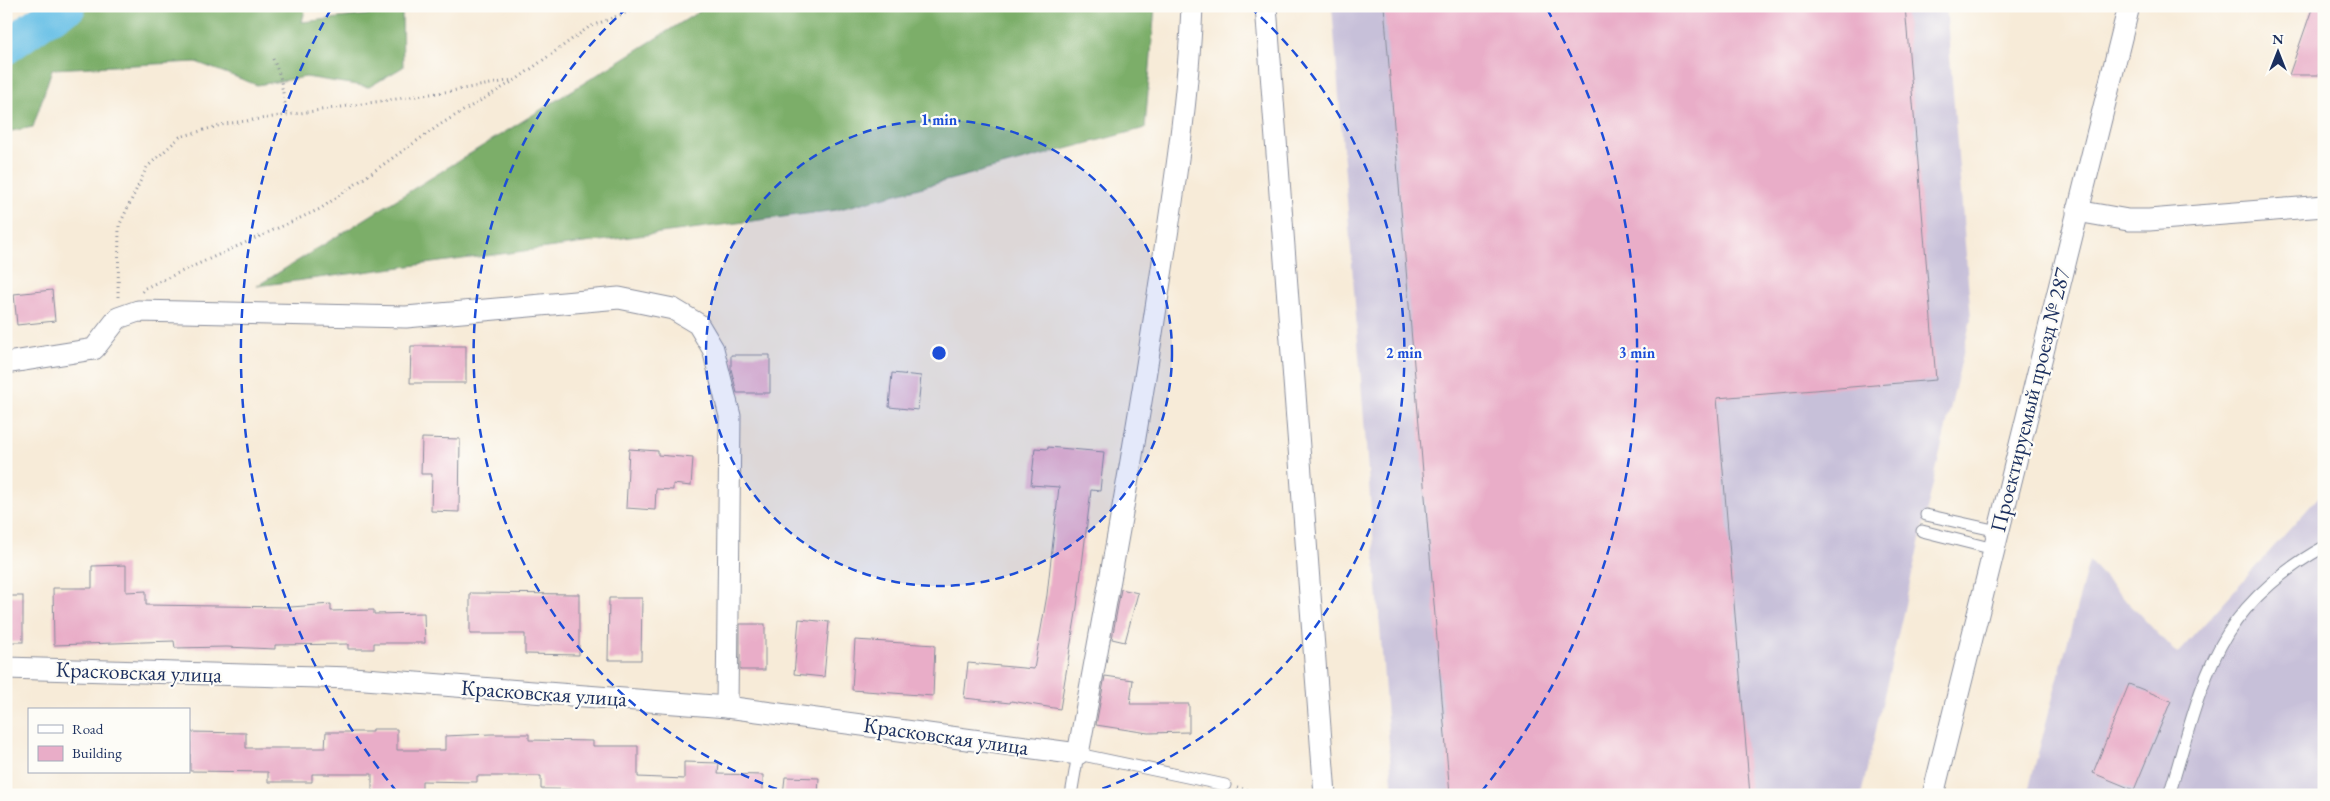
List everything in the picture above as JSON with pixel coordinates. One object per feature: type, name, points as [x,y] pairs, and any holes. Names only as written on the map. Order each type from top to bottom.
[{"type":"street","points":[[1078,754],[1135,446],[1177,172],[1190,59],[1192,6]]},
{"type":"street","points":[[1266,6],[1325,795]]},
{"type":"street","name":"Проектируемый проезд № 287","points":[[1933,795],[2129,6]]},
{"type":"street","points":[[2077,211],[2128,220],[2150,220],[2324,206]]},
{"type":"street","points":[[6,363],[94,349],[118,318],[138,311],[406,317],[619,298],[672,309],[698,324],[713,349],[730,416],[727,707]]},
{"type":"street","name":"Красковская улица","points":[[6,668],[352,678],[727,707],[1078,754]]},
{"type":"lane","points":[[1926,515],[1996,540]]},
{"type":"lane","points":[[1922,531],[1996,540]]},
{"type":"lane","points":[[2169,795],[2204,682],[2228,633],[2253,602],[2282,574],[2324,547]]},
{"type":"lane","points":[[1071,795],[1078,754],[1224,786]]},
{"type":"path","points":[[140,294],[145,288],[320,209],[441,124],[517,79],[589,27],[643,6]]},
{"type":"path","points":[[273,59],[280,76],[287,115]]},
{"type":"path","points":[[118,318],[119,226],[147,167],[180,137],[225,124],[451,91],[517,79]]},
{"type":"path","points":[[1224,786],[1282,795]]},
{"type":"shaded area","points":[[1332,6],[1946,6],[1971,319],[1861,795],[1393,795]]},
{"type":"shaded area","points":[[2324,491],[2324,795],[2027,795],[2089,561],[2177,654]]},
{"type":"green space","points":[[47,6],[306,6],[302,22],[402,11],[403,67],[369,87],[306,77],[257,85],[196,62],[52,69],[33,127],[6,132],[6,38],[38,42]]},
{"type":"green space","points":[[708,6],[1155,6],[1145,128],[836,210],[257,286]]},
{"type":"building","points":[[1384,6],[1905,6],[1936,380],[1717,398],[1750,795],[1450,795]]},
{"type":"building","points":[[2313,6],[2324,6],[2324,75],[2289,75]]},
{"type":"building","points":[[52,290],[55,321],[17,325],[14,294]]},
{"type":"building","points":[[411,346],[466,346],[466,383],[410,383]]},
{"type":"building","points":[[731,355],[770,355],[770,393],[737,393],[731,369]]},
{"type":"building","points":[[892,373],[921,376],[918,410],[889,407]]},
{"type":"building","points":[[422,438],[460,439],[459,512],[431,511],[432,474],[421,474]]},
{"type":"building","points":[[1048,447],[1104,452],[1100,491],[1091,490],[1077,607],[1060,709],[1011,701],[1010,703],[964,698],[968,663],[1034,669],[1047,595],[1059,487],[1031,485],[1035,448],[1048,449]]},
{"type":"building","points":[[629,449],[658,451],[658,455],[693,458],[691,486],[673,484],[673,490],[656,489],[655,510],[626,508]]},
{"type":"building","points":[[126,565],[126,592],[146,591],[146,605],[291,607],[331,604],[331,611],[374,610],[374,614],[424,613],[425,643],[374,643],[374,649],[348,649],[348,644],[275,645],[275,649],[226,647],[175,648],[174,641],[54,645],[53,588],[92,588],[92,566]]},
{"type":"building","points":[[1121,589],[1138,593],[1125,642],[1112,639]]},
{"type":"building","points":[[470,593],[579,594],[579,655],[525,654],[525,634],[470,634]]},
{"type":"building","points":[[6,596],[23,596],[23,642],[6,642]]},
{"type":"building","points":[[609,598],[642,598],[641,660],[608,660]]},
{"type":"building","points":[[799,619],[829,622],[824,677],[794,674]]},
{"type":"building","points":[[740,624],[765,624],[765,670],[740,670]]},
{"type":"building","points":[[855,640],[935,645],[933,696],[852,690]]},
{"type":"building","points":[[1105,676],[1133,680],[1130,704],[1189,704],[1189,732],[1148,733],[1096,725]]},
{"type":"building","points":[[2129,684],[2171,701],[2134,790],[2093,773]]},
{"type":"building","points":[[372,729],[397,729],[397,750],[445,750],[445,736],[491,734],[529,734],[529,740],[593,741],[593,746],[638,746],[638,777],[684,779],[684,762],[719,763],[718,774],[763,775],[763,795],[608,795],[608,790],[541,789],[541,776],[477,776],[477,782],[422,781],[422,795],[372,795],[372,774],[312,774],[312,782],[268,782],[268,772],[190,771],[190,732],[246,733],[246,748],[325,748],[326,732],[372,732]]},
{"type":"building","points":[[785,777],[819,778],[818,795],[783,795]]},
{"type":"waterway","points":[[6,47],[41,22],[69,6]]}]
